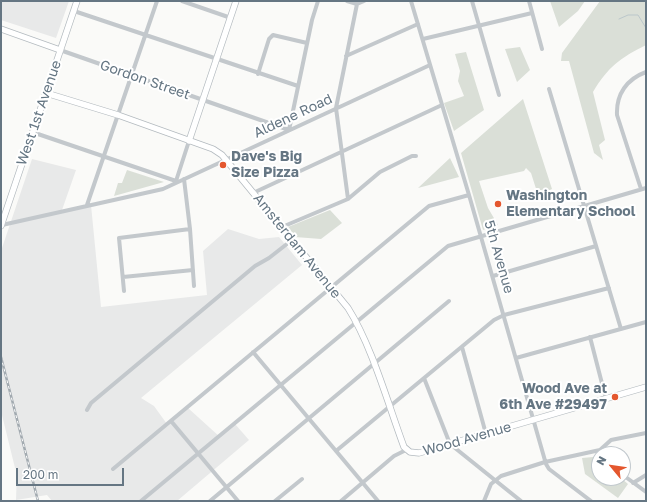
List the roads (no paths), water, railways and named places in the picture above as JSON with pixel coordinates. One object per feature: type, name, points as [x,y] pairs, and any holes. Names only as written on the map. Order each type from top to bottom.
[{"type":"main road","name":"West 1st Avenue","points":[[1,225],[77,1]]},
{"type":"main road","points":[[189,141],[236,1]]},
{"type":"main road","name":"Gordon Street","points":[[1,29],[60,50]]},
{"type":"main road","name":"Amsterdam Avenue","points":[[46,93],[118,115],[218,152],[254,193],[348,308],[373,364],[406,450]]},
{"type":"main road","name":"Wood Avenue","points":[[406,450],[417,454],[646,387]]},
{"type":"street","points":[[87,205],[157,1]]},
{"type":"street","points":[[182,1],[196,3],[231,18]]},
{"type":"street","points":[[289,130],[307,43],[318,1]]},
{"type":"street","points":[[347,1],[357,4],[364,1]]},
{"type":"street","name":"5th Avenue","points":[[411,1],[493,276],[545,462],[549,469],[591,501]]},
{"type":"street","points":[[472,1],[499,95]]},
{"type":"street","points":[[529,1],[542,49]]},
{"type":"street","points":[[348,199],[336,108],[357,4]]},
{"type":"street","points":[[74,11],[216,60],[298,86]]},
{"type":"street","points":[[423,39],[532,13]]},
{"type":"street","points":[[346,56],[418,24]]},
{"type":"street","points":[[258,74],[269,39],[273,35],[307,43]]},
{"type":"street","name":"Gordon Street","points":[[60,50],[289,130]]},
{"type":"street","name":"Aldene Road","points":[[1,225],[163,189],[176,181],[184,179],[430,65]]},
{"type":"street","points":[[641,189],[617,110],[619,98],[624,87],[632,78],[646,72]]},
{"type":"street","points":[[549,89],[621,329]]},
{"type":"street","points":[[254,193],[442,105]]},
{"type":"street","points":[[32,132],[176,181],[189,141]]},
{"type":"street","points":[[282,227],[348,199],[384,170],[412,156],[416,156]]},
{"type":"street","points":[[184,179],[190,229],[194,286]]},
{"type":"street","points":[[141,501],[448,246],[646,188]]},
{"type":"street","points":[[113,469],[429,206],[469,194]]},
{"type":"street","points":[[124,292],[119,238],[190,229]]},
{"type":"street","points":[[87,410],[91,403],[241,277],[292,240]]},
{"type":"street","points":[[493,276],[596,246]]},
{"type":"street","points":[[122,277],[193,270]]},
{"type":"street","points":[[336,451],[487,325],[504,315],[609,288]]},
{"type":"street","points":[[210,501],[450,300]]},
{"type":"street","points":[[516,358],[646,322]]},
{"type":"street","points":[[590,338],[606,399]]},
{"type":"street","points":[[462,347],[486,434]]},
{"type":"street","points":[[253,352],[378,501]]},
{"type":"street","points":[[424,378],[450,444],[521,501]]},
{"type":"street","points":[[171,422],[238,501]]},
{"type":"street","points":[[604,446],[612,440],[646,433]]},
{"type":"street","name":"Wood Avenue","points":[[341,501],[394,456],[406,450]]},
{"type":"street","points":[[484,501],[490,486],[495,480],[503,475],[545,462],[591,454]]},
{"type":"street","points":[[646,475],[633,483],[646,492]]},
{"type":"street","points":[[275,501],[302,479]]},
{"type":"waterway","points":[[619,19],[628,15],[638,15],[646,28]]},
{"type":"railway","points":[[1,357],[38,501]]},
{"type":"place","name":"Dave's Big Size Pizza","points":[[223,165]]},
{"type":"place","name":"Washington Elementary School","points":[[498,204]]},
{"type":"place","name":"Wood Ave at 6th Ave #29497","points":[[615,397]]}]
